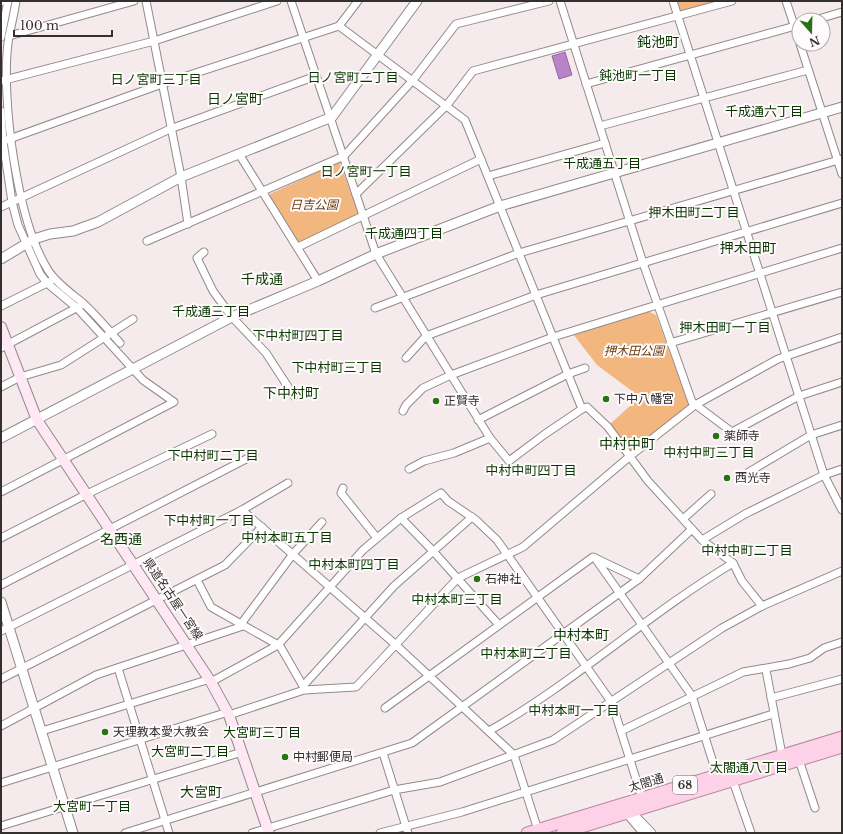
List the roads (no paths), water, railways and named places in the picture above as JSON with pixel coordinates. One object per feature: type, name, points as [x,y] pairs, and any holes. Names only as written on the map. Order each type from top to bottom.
[{"type":"main road","name":"県道名古屋一宮線","points":[[1,327],[4,346],[20,376],[37,420],[211,680],[228,714],[256,792],[268,831]]},
{"type":"main road","name":"太閤通","points":[[562,833],[589,829],[629,812],[643,803],[717,775],[842,737]]},
{"type":"main road","name":"太閤通","points":[[527,833],[733,781],[842,747]]},
{"type":"street","points":[[1,37],[8,1]]},
{"type":"street","points":[[1,492],[174,402],[143,380],[132,369],[105,338],[81,306],[48,271],[41,258],[24,215],[11,138],[4,80],[9,36],[16,1]]},
{"type":"street","points":[[9,36],[134,1]]},
{"type":"street","points":[[146,1],[170,129],[181,177],[188,224]]},
{"type":"street","points":[[4,80],[154,41],[277,1]]},
{"type":"street","points":[[291,1],[376,254],[490,438],[509,461],[544,434],[587,407],[608,427],[629,457],[682,519],[702,540],[733,563],[742,581],[762,606]]},
{"type":"street","points":[[2,142],[162,84],[339,26],[358,1]]},
{"type":"street","points":[[1,259],[25,243],[34,239],[50,234],[73,231],[98,222],[181,177],[330,117],[417,1]]},
{"type":"street","points":[[147,241],[344,156],[414,80],[456,24],[549,1]]},
{"type":"street","points":[[560,1],[656,304],[692,402],[732,432],[799,396],[842,382]]},
{"type":"street","points":[[673,1],[824,475],[842,510]]},
{"type":"street","points":[[356,194],[447,105],[473,71],[732,1]]},
{"type":"street","points":[[786,1],[791,12]]},
{"type":"street","points":[[831,15],[842,12]]},
{"type":"street","points":[[339,26],[377,55],[414,80],[465,120],[554,336],[582,409]]},
{"type":"street","points":[[586,84],[690,54],[791,28]]},
{"type":"street","points":[[802,52],[822,113],[840,160],[842,174]]},
{"type":"street","points":[[600,126],[808,70]]},
{"type":"street","points":[[1,207],[170,129],[316,76]]},
{"type":"street","points":[[1,438],[232,317],[318,281],[376,254],[500,206],[842,107]]},
{"type":"street","points":[[1,111],[2,142],[12,202],[18,225],[40,274],[47,283],[81,306],[111,332],[120,343]]},
{"type":"street","points":[[488,176],[605,143]]},
{"type":"street","points":[[239,154],[318,281]]},
{"type":"street","points":[[298,247],[481,159]]},
{"type":"street","points":[[375,308],[519,253],[840,160]]},
{"type":"street","points":[[406,358],[426,336],[536,295],[842,203]]},
{"type":"street","points":[[403,411],[406,405],[423,388],[451,375],[554,336],[842,248]]},
{"type":"street","points":[[204,252],[197,258],[214,290],[232,317],[266,353],[294,396]]},
{"type":"street","points":[[1,306],[56,279]]},
{"type":"street","points":[[670,343],[842,292]]},
{"type":"street","points":[[4,346],[81,306]]},
{"type":"street","points":[[1,387],[20,376],[61,365],[133,319]]},
{"type":"street","points":[[1,783],[228,714],[304,688],[356,687],[458,578],[523,547],[629,457],[695,405],[786,356],[842,337]]},
{"type":"street","points":[[478,420],[568,374],[585,368]]},
{"type":"street","points":[[749,472],[811,435],[842,425]]},
{"type":"street","points":[[1,538],[87,494],[212,434]]},
{"type":"street","points":[[409,468],[424,461],[454,453],[490,438]]},
{"type":"street","points":[[1,585],[111,530],[254,455]]},
{"type":"street","points":[[702,540],[745,514],[824,475],[842,469]]},
{"type":"street","points":[[5,629],[242,510],[288,483]]},
{"type":"street","points":[[343,488],[341,493],[377,538]]},
{"type":"street","points":[[42,731],[211,680],[278,645],[360,554],[377,538],[401,518],[441,493],[448,501],[472,517],[497,540],[612,703],[643,803]]},
{"type":"street","points":[[682,519],[711,494]]},
{"type":"street","points":[[242,510],[396,645],[514,756],[538,830]]},
{"type":"street","points":[[304,688],[364,618],[394,586],[472,517]]},
{"type":"street","points":[[401,518],[458,578],[499,625]]},
{"type":"street","points":[[1,726],[96,675],[188,645],[242,625],[293,554],[322,522]]},
{"type":"street","points":[[1,679],[225,565],[262,527]]},
{"type":"street","points":[[125,833],[412,743],[639,579],[692,529]]},
{"type":"street","points":[[385,708],[593,557],[639,579]]},
{"type":"street","points":[[595,558],[692,696],[717,775]]},
{"type":"street","points":[[489,731],[524,711],[678,599],[733,563]]},
{"type":"street","points":[[252,833],[268,831],[394,790],[440,782],[514,756],[553,740],[612,703],[722,628],[762,606],[842,571]]},
{"type":"street","points":[[197,580],[211,608],[278,645],[304,688]]},
{"type":"street","points":[[1,602],[5,629],[22,669],[73,833]]},
{"type":"street","points":[[621,731],[743,672],[766,670],[810,658],[824,648],[842,642]]},
{"type":"street","points":[[118,668],[169,833]]},
{"type":"street","points":[[766,670],[773,714],[782,755]]},
{"type":"street","points":[[771,698],[842,679]]},
{"type":"street","points":[[380,833],[406,825],[462,812],[773,714]]},
{"type":"street","points":[[1,826],[64,805],[242,752]]},
{"type":"street","points":[[383,753],[408,833]]},
{"type":"street","points":[[799,760],[815,808]]},
{"type":"street","points":[[733,781],[750,833]]},
{"type":"street","points":[[629,812],[644,833]]},
{"type":"street","points":[[629,812],[652,833]]},
{"type":"place","name":"下中八幡宮","points":[[606,399]]},
{"type":"place","name":"正賢寺","points":[[436,401]]},
{"type":"place","name":"薬師寺","points":[[716,436]]},
{"type":"place","name":"西光寺","points":[[727,478]]},
{"type":"place","name":"石神社","points":[[477,579]]},
{"type":"place","name":"天理教本愛大教会","points":[[105,732]]},
{"type":"place","name":"中村郵便局","points":[[285,757]]},
{"type":"district","name":"鈍池町","points":[[658,42]]},
{"type":"district","name":"鈍池町一丁目","points":[[638,75]]},
{"type":"district","name":"日ノ宮町二丁目","points":[[353,77]]},
{"type":"district","name":"日ノ宮町三丁目","points":[[156,79]]},
{"type":"district","name":"日ノ宮町","points":[[235,99]]},
{"type":"district","name":"千成通六丁目","points":[[764,111]]},
{"type":"district","name":"千成通五丁目","points":[[602,163]]},
{"type":"district","name":"日ノ宮町一丁目","points":[[366,171]]},
{"type":"district","name":"押木田町二丁目","points":[[694,212]]},
{"type":"district","name":"千成通四丁目","points":[[404,233]]},
{"type":"district","name":"押木田町","points":[[748,248]]},
{"type":"district","name":"千成通","points":[[262,279]]},
{"type":"district","name":"千成通三丁目","points":[[211,311]]},
{"type":"district","name":"押木田町一丁目","points":[[725,327]]},
{"type":"district","name":"下中村町四丁目","points":[[298,335]]},
{"type":"district","name":"下中村町三丁目","points":[[337,367]]},
{"type":"district","name":"下中村町","points":[[291,393]]},
{"type":"district","name":"中村中町","points":[[627,444]]},
{"type":"district","name":"中村中町三丁目","points":[[709,452]]},
{"type":"district","name":"下中村町二丁目","points":[[213,455]]},
{"type":"district","name":"中村中町四丁目","points":[[531,470]]},
{"type":"district","name":"下中村町一丁目","points":[[209,520]]},
{"type":"district","name":"中村本町五丁目","points":[[287,537]]},
{"type":"district","name":"名西通","points":[[121,539]]},
{"type":"district","name":"中村中町二丁目","points":[[747,550]]},
{"type":"district","name":"中村本町四丁目","points":[[354,564]]},
{"type":"district","name":"中村本町三丁目","points":[[457,599]]},
{"type":"district","name":"中村本町","points":[[581,635]]},
{"type":"district","name":"中村本町二丁目","points":[[526,653]]},
{"type":"district","name":"中村本町一丁目","points":[[574,710]]},
{"type":"district","name":"大宮町三丁目","points":[[262,732]]},
{"type":"district","name":"大宮町二丁目","points":[[190,751]]},
{"type":"district","name":"太閤通八丁目","points":[[749,767]]},
{"type":"district","name":"大宮町","points":[[201,792]]},
{"type":"district","name":"大宮町一丁目","points":[[92,806]]},
{"type":"park label","name":"日吉公園","points":[[314,205]]},
{"type":"park label","name":"押木田公園","points":[[634,351]]}]
